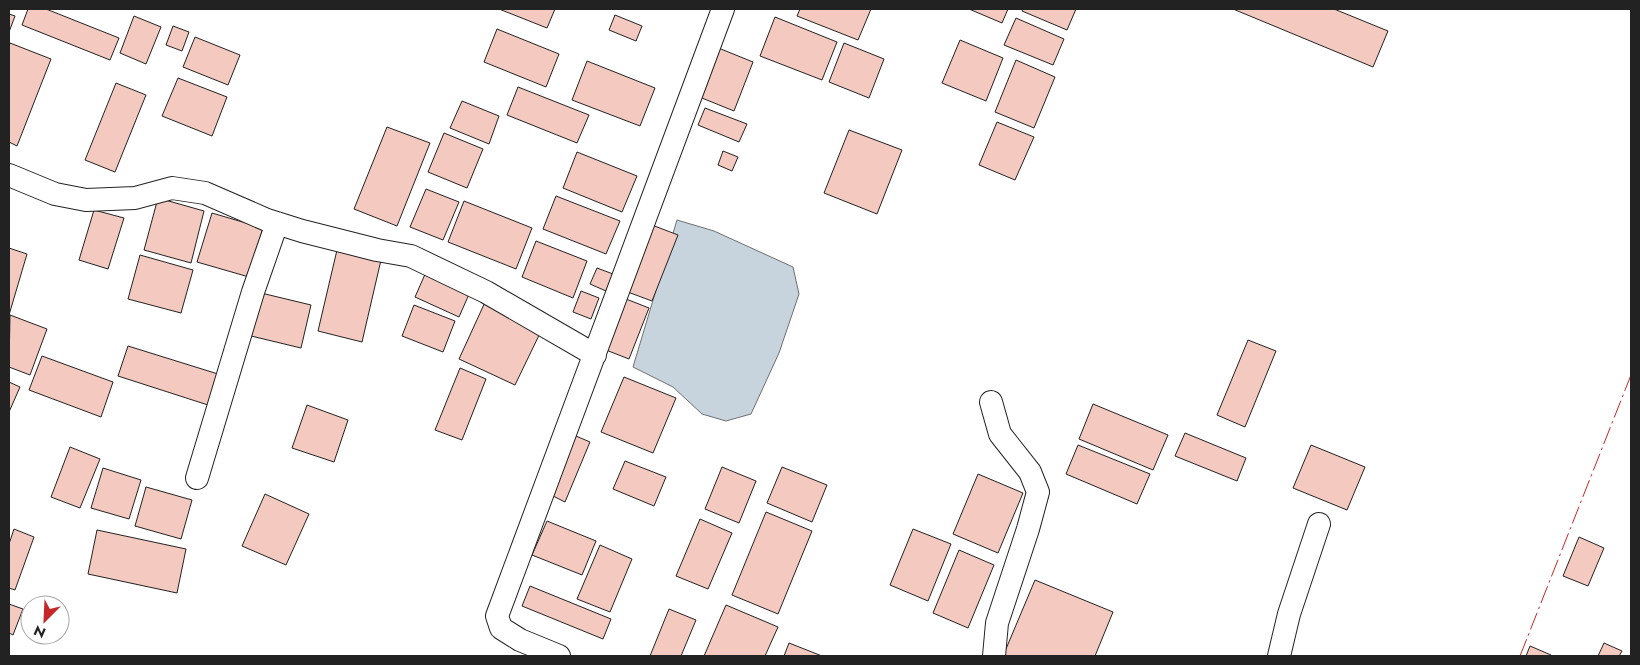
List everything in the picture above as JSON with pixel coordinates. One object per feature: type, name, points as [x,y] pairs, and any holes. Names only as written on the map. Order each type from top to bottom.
[{"type":"street","points":[[558,656],[520,640],[501,628],[497,616],[723,9]]},
{"type":"street","points":[[9,175],[55,194],[86,200],[135,198],[172,188],[204,193],[277,224],[329,239],[410,256],[486,292],[595,355]]},
{"type":"street","points":[[197,478],[253,292],[277,224]]},
{"type":"street","points":[[991,402],[1000,434],[1030,472],[1038,492],[1028,529],[997,623],[994,656]]},
{"type":"street","points":[[1279,656],[1288,614],[1319,524]]},
{"type":"shaded area","points":[[677,220],[714,231],[793,267],[799,294],[779,353],[751,414],[726,421],[702,414],[673,387],[633,367]]},
{"type":"building","points":[[28,9],[46,9],[119,38],[110,60],[22,25]]},
{"type":"building","points":[[499,9],[555,9],[547,28]]},
{"type":"building","points":[[800,9],[871,9],[858,40],[797,16]]},
{"type":"building","points":[[969,9],[1008,9],[1002,23]]},
{"type":"building","points":[[1023,9],[1076,9],[1067,30],[1022,11]]},
{"type":"building","points":[[1233,9],[1334,9],[1388,31],[1373,67]]},
{"type":"building","points":[[9,14],[15,16],[9,32]]},
{"type":"building","points":[[615,15],[642,26],[636,41],[609,30]]},
{"type":"building","points":[[134,16],[161,27],[146,64],[120,53]]},
{"type":"building","points":[[775,17],[837,42],[822,80],[760,56]]},
{"type":"building","points":[[1016,18],[1064,39],[1053,65],[1004,45]]},
{"type":"building","points":[[173,26],[189,32],[182,51],[166,45]]},
{"type":"building","points":[[497,29],[559,54],[546,87],[484,62]]},
{"type":"building","points":[[195,37],[240,55],[228,85],[183,67]]},
{"type":"building","points":[[960,40],[1003,58],[986,101],[942,83]]},
{"type":"building","points":[[10,43],[51,59],[17,146],[9,142]]},
{"type":"building","points":[[844,43],[884,59],[869,98],[829,82]]},
{"type":"building","points":[[716,47],[753,62],[734,111],[697,96]]},
{"type":"building","points":[[1016,60],[1055,77],[1034,128],[995,112]]},
{"type":"building","points":[[587,61],[655,88],[640,126],[572,100]]},
{"type":"building","points":[[178,78],[227,97],[212,136],[162,116]]},
{"type":"building","points":[[116,83],[146,95],[115,172],[85,160]]},
{"type":"building","points":[[518,87],[589,115],[577,143],[507,115]]},
{"type":"building","points":[[462,101],[499,116],[489,144],[450,128]]},
{"type":"building","points":[[705,108],[747,124],[739,142],[698,125]]},
{"type":"building","points":[[997,122],[1034,137],[1015,180],[979,165]]},
{"type":"building","points":[[387,127],[430,143],[397,226],[354,209]]},
{"type":"building","points":[[849,130],[902,150],[877,214],[824,193]]},
{"type":"building","points":[[444,133],[483,149],[467,188],[428,172]]},
{"type":"building","points":[[723,151],[738,157],[732,171],[718,165]]},
{"type":"building","points":[[577,152],[637,176],[622,212],[563,188]]},
{"type":"building","points":[[426,189],[459,202],[443,240],[410,227]]},
{"type":"building","points":[[556,196],[620,221],[606,254],[543,229]]},
{"type":"building","points":[[158,198],[204,211],[191,263],[144,250]]},
{"type":"building","points":[[464,201],[532,228],[516,269],[448,242]]},
{"type":"building","points":[[94,210],[124,218],[108,269],[79,260]]},
{"type":"building","points":[[212,213],[263,228],[249,277],[197,262]]},
{"type":"building","points":[[652,225],[678,235],[652,301],[625,291]]},
{"type":"building","points":[[536,241],[587,261],[573,298],[522,277]]},
{"type":"building","points":[[9,248],[27,254],[9,315]]},
{"type":"building","points":[[337,250],[381,260],[362,342],[318,331]]},
{"type":"building","points":[[140,255],[193,270],[181,313],[128,299]]},
{"type":"building","points":[[597,268],[613,274],[606,291],[590,284]]},
{"type":"building","points":[[426,272],[470,292],[459,317],[415,297]]},
{"type":"building","points":[[581,291],[599,298],[591,319],[573,312]]},
{"type":"building","points":[[257,292],[311,305],[301,348],[247,335]]},
{"type":"building","points":[[626,299],[649,308],[629,359],[606,350]]},
{"type":"building","points":[[486,300],[543,327],[515,385],[459,359]]},
{"type":"building","points":[[414,305],[455,321],[443,352],[402,336]]},
{"type":"building","points":[[10,315],[47,329],[30,375],[9,367]]},
{"type":"building","points":[[1248,340],[1276,351],[1245,427],[1217,415]]},
{"type":"building","points":[[128,346],[218,374],[208,405],[118,376]]},
{"type":"building","points":[[42,356],[113,382],[101,417],[29,390]]},
{"type":"building","points":[[460,368],[486,379],[462,440],[435,430]]},
{"type":"building","points":[[624,377],[676,398],[653,453],[601,432]]},
{"type":"building","points":[[9,382],[20,387],[9,412]]},
{"type":"building","points":[[1093,404],[1168,435],[1153,470],[1079,439]]},
{"type":"building","points":[[307,405],[348,420],[334,462],[292,448]]},
{"type":"building","points":[[1185,433],[1246,458],[1237,481],[1175,456]]},
{"type":"building","points":[[576,436],[590,442],[565,502],[551,495]]},
{"type":"building","points":[[1078,445],[1150,474],[1137,504],[1066,474]]},
{"type":"building","points":[[1311,445],[1365,467],[1347,510],[1293,488]]},
{"type":"building","points":[[70,447],[100,459],[80,508],[51,497]]},
{"type":"building","points":[[625,461],[666,477],[654,506],[613,489]]},
{"type":"building","points":[[722,467],[756,481],[739,523],[705,509]]},
{"type":"building","points":[[782,467],[827,485],[812,522],[767,503]]},
{"type":"building","points":[[103,468],[141,480],[129,519],[91,508]]},
{"type":"building","points":[[978,474],[1023,493],[998,553],[953,534]]},
{"type":"building","points":[[146,487],[192,500],[181,539],[135,526]]},
{"type":"building","points":[[265,494],[309,514],[286,565],[242,546]]},
{"type":"building","points":[[766,512],[812,531],[778,614],[732,595]]},
{"type":"building","points":[[700,519],[732,533],[708,589],[676,576]]},
{"type":"building","points":[[547,521],[596,541],[582,575],[532,555]]},
{"type":"building","points":[[14,529],[34,537],[15,590],[9,588],[9,544]]},
{"type":"building","points":[[913,529],[951,544],[928,601],[890,585]]},
{"type":"building","points":[[97,530],[186,549],[177,593],[88,574]]},
{"type":"building","points":[[1579,537],[1604,548],[1588,586],[1563,576]]},
{"type":"building","points":[[600,545],[632,559],[610,612],[577,599]]},
{"type":"building","points":[[959,550],[994,565],[968,628],[933,613]]},
{"type":"building","points":[[1035,580],[1113,612],[1095,656],[1003,656]]},
{"type":"building","points":[[530,586],[611,619],[603,639],[522,606]]},
{"type":"building","points":[[9,604],[20,608],[20,617],[13,635],[9,633]]},
{"type":"building","points":[[726,605],[778,627],[765,656],[704,656]]},
{"type":"building","points":[[669,609],[696,620],[681,656],[650,656]]},
{"type":"building","points":[[789,643],[822,656],[784,656]]},
{"type":"building","points":[[1604,643],[1622,651],[1619,656],[1598,656]]},
{"type":"building","points":[[1530,646],[1551,655],[1551,656],[1526,656]]},
{"type":"power","points":[[1520,656],[1631,375]]}]
